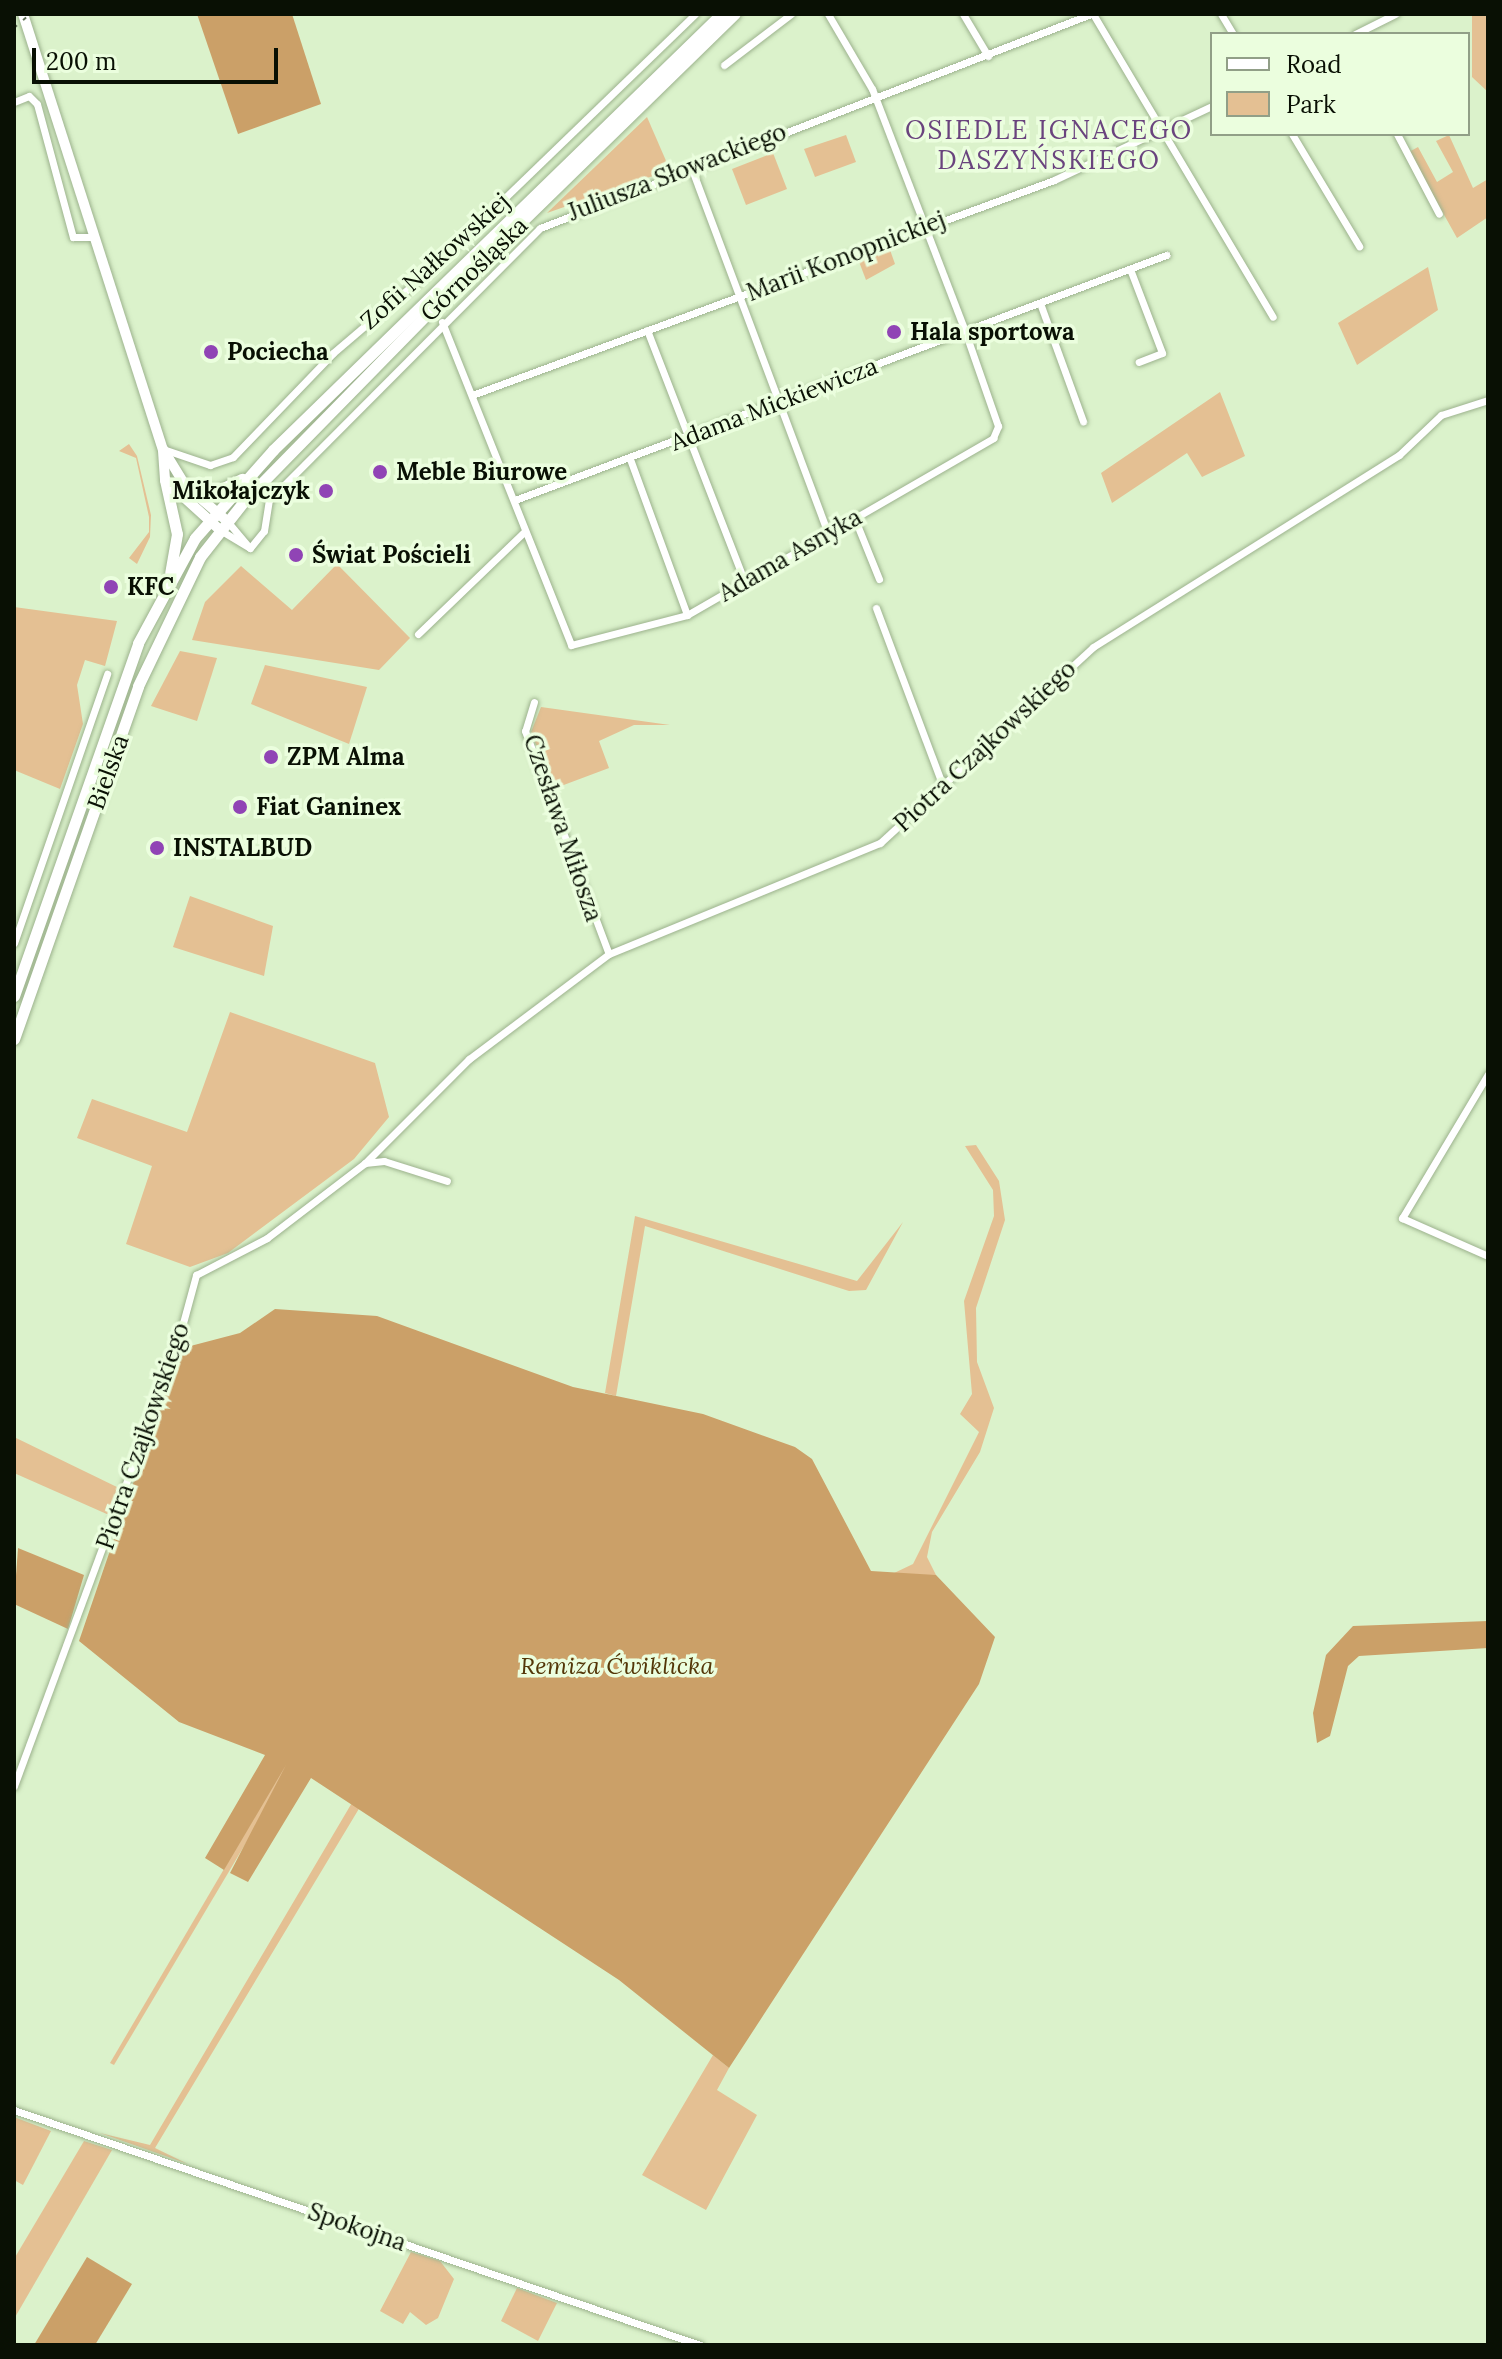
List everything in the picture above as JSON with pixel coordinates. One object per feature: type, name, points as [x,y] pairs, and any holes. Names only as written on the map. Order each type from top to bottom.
[{"type":"main road","points":[[23,14],[163,449],[185,485],[212,517]]},
{"type":"main road","name":"Górnośląska","points":[[212,517],[247,477],[721,14]]},
{"type":"main road","name":"Górnośląska","points":[[223,526],[735,14]]},
{"type":"main road","points":[[163,449],[165,480],[177,534],[168,580]]},
{"type":"main road","points":[[185,485],[217,491],[247,477]]},
{"type":"main road","points":[[165,480],[223,526]]},
{"type":"main road","name":"Bielska","points":[[14,996],[124,681],[168,580],[212,517]]},
{"type":"main road","name":"Bielska","points":[[14,1039],[153,650],[223,526]]},
{"type":"street","name":"Zofii Nałkowskiej","points":[[163,449],[210,465],[233,457],[333,353],[482,219],[695,14]]},
{"type":"street","points":[[724,65],[791,14]]},
{"type":"street","points":[[828,14],[875,96],[965,331]]},
{"type":"street","points":[[963,14],[988,56]]},
{"type":"street","points":[[1092,14],[1273,317]]},
{"type":"street","name":"Juliusza Słowackiego","points":[[223,526],[250,548],[264,531],[269,500],[442,322],[557,218],[1092,14]]},
{"type":"street","points":[[1221,14],[1232,32]]},
{"type":"street","points":[[1359,32],[1395,14]]},
{"type":"street","points":[[14,102],[29,96],[37,104],[73,237],[95,237]]},
{"type":"street","name":"Marii Konopnickiej","points":[[475,394],[925,226],[1163,131],[1210,107]]},
{"type":"street","points":[[1293,136],[1359,246]]},
{"type":"street","points":[[1398,136],[1439,214]]},
{"type":"street","points":[[691,167],[737,298],[828,534]]},
{"type":"street","points":[[482,219],[496,233]]},
{"type":"street","name":"Adama Mickiewicza","points":[[515,500],[778,404],[1166,255]]},
{"type":"street","points":[[1130,269],[1162,353],[1139,362]]},
{"type":"street","points":[[1040,303],[1083,421]]},
{"type":"street","points":[[418,634],[523,533],[515,500],[475,394],[442,322]]},
{"type":"street","points":[[647,330],[745,583]]},
{"type":"street","name":"Adama Asnyka","points":[[523,533],[571,645],[687,615],[998,434],[965,331]]},
{"type":"street","name":"Piotra Czajkowskiego","points":[[14,1786],[172,1360],[196,1275],[267,1238],[365,1163],[469,1059],[609,954],[880,843],[944,789],[1093,647],[1385,464],[1441,415],[1488,400]]},
{"type":"street","points":[[630,459],[687,615]]},
{"type":"street","points":[[854,517],[879,579]]},
{"type":"street","points":[[876,608],[944,789]]},
{"type":"street","points":[[14,943],[107,674]]},
{"type":"street","name":"Czesława Miłosza","points":[[534,702],[525,731],[609,954]]},
{"type":"street","points":[[1488,1074],[1402,1218],[1488,1256]]},
{"type":"street","points":[[365,1163],[384,1161],[447,1181]]},
{"type":"street","name":"Spokojna","points":[[14,2110],[700,2345]]},
{"type":"green space","points":[[197,14],[292,14],[321,104],[238,134]]},
{"type":"green space","points":[[1472,14],[1488,14],[1488,92],[1472,77]]},
{"type":"green space","points":[[647,117],[670,170],[547,213]]},
{"type":"green space","points":[[846,135],[856,162],[815,177],[804,149]]},
{"type":"green space","points":[[1449,136],[1473,188],[1488,179],[1488,217],[1457,238],[1409,152],[1418,147],[1437,182],[1453,172],[1436,141]]},
{"type":"green space","points":[[773,153],[787,189],[746,205],[732,169]]},
{"type":"green space","points":[[889,247],[895,264],[866,280],[858,259]]},
{"type":"green space","points":[[1428,267],[1438,310],[1357,365],[1338,323]]},
{"type":"green space","points":[[1220,392],[1245,456],[1202,477],[1187,453],[1112,503],[1101,473]]},
{"type":"green space","points":[[129,444],[137,456],[151,515],[150,537],[137,564],[129,558],[149,532],[149,517],[136,458],[119,451]]},
{"type":"green space","points":[[337,564],[410,638],[379,670],[192,640],[205,602],[241,566],[292,610]]},
{"type":"green space","points":[[14,607],[117,621],[105,666],[85,660],[77,685],[83,724],[60,789],[14,770]]},
{"type":"green space","points":[[180,651],[217,658],[197,721],[151,706]]},
{"type":"green space","points":[[265,665],[367,687],[349,744],[251,704]]},
{"type":"green space","points":[[541,707],[670,725],[634,725],[599,741],[609,768],[553,789],[531,732]]},
{"type":"green space","points":[[190,896],[273,926],[264,976],[173,947]]},
{"type":"green space","points":[[230,1012],[375,1063],[389,1117],[354,1159],[228,1253],[190,1267],[126,1244],[152,1166],[77,1138],[92,1099],[187,1132]]},
{"type":"green space","points":[[976,1145],[999,1181],[1005,1220],[976,1308],[977,1362],[994,1408],[980,1452],[932,1532],[927,1557],[936,1575],[890,1575],[913,1564],[979,1432],[960,1414],[972,1394],[964,1301],[994,1216],[993,1190],[965,1146]]},
{"type":"green space","points":[[635,1216],[857,1281],[903,1222],[866,1290],[849,1291],[645,1226],[616,1396],[605,1393]]},
{"type":"green space","name":"Remiza Ćwiklicka","points":[[275,1309],[377,1316],[573,1387],[703,1414],[795,1447],[812,1459],[871,1571],[936,1575],[995,1637],[979,1684],[729,2068],[619,1980],[311,1778],[248,1882],[230,1873],[286,1765],[224,1870],[205,1858],[265,1755],[179,1722],[79,1641],[179,1349],[240,1333]]},
{"type":"green space","points":[[14,1437],[119,1488],[109,1515],[14,1473]]},
{"type":"green space","points":[[18,1548],[84,1575],[68,1629],[14,1604]]},
{"type":"green space","points":[[1488,1621],[1488,1648],[1359,1656],[1348,1666],[1330,1736],[1317,1743],[1313,1713],[1326,1655],[1353,1626]]},
{"type":"green space","points":[[285,1765],[291,1767],[114,2065],[110,2063]]},
{"type":"green space","points":[[353,1801],[360,1807],[155,2148],[188,2164],[100,2133],[150,2145]]},
{"type":"green space","points":[[713,2055],[729,2068],[717,2090],[757,2115],[706,2210],[642,2175]]},
{"type":"green space","points":[[14,2117],[51,2131],[23,2185],[14,2180]]},
{"type":"green space","points":[[84,2141],[112,2150],[14,2319],[14,2259]]},
{"type":"green space","points":[[411,2252],[440,2261],[454,2279],[438,2318],[426,2325],[410,2312],[403,2324],[380,2311]]},
{"type":"green space","points":[[87,2257],[132,2284],[95,2345],[34,2345]]},
{"type":"green space","points":[[517,2288],[557,2303],[538,2341],[501,2321]]},
{"type":"railway","points":[[14,28],[30,14]]},
{"type":"place","name":"Hala sportowa","points":[[894,332]]},
{"type":"place","name":"Pociecha","points":[[211,352]]},
{"type":"place","name":"Meble Biurowe","points":[[380,472]]},
{"type":"place","name":"Mikołajczyk","points":[[326,491]]},
{"type":"place","name":"Świat Pościeli","points":[[296,555]]},
{"type":"place","name":"KFC","points":[[111,587]]},
{"type":"place","name":"ZPM Alma","points":[[271,757]]},
{"type":"place","name":"Fiat Ganinex","points":[[240,807]]},
{"type":"place","name":"INSTALBUD","points":[[157,848]]},
{"type":"district","name":"OSIEDLE IGNACEGO DASZYŃSKIEGO","points":[[1049,145]]}]
